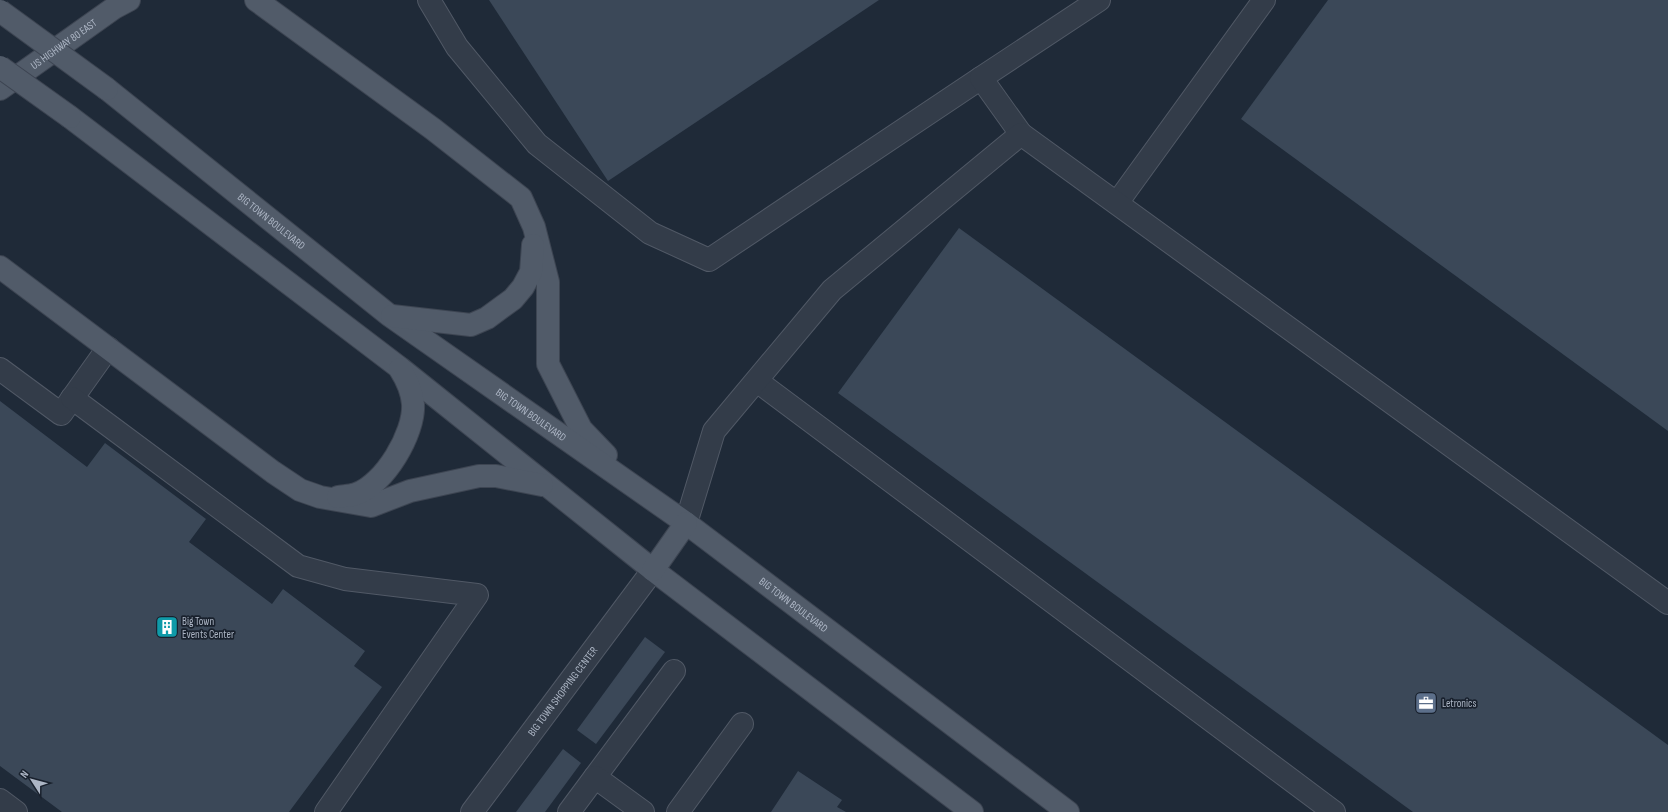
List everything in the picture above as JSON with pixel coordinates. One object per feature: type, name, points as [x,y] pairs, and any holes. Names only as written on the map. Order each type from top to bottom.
[{"type":"main road","name":"US HIGHWAY 80 EAST","points":[[0,89],[114,8],[129,0]]},
{"type":"main road","points":[[256,0],[433,129],[521,198],[534,227],[548,282],[548,364],[581,429],[636,487]]},
{"type":"main road","name":"BIG TOWN BOULEVARD","points":[[0,11],[107,89],[389,316],[686,523],[1068,812]]},
{"type":"main road","points":[[0,67],[70,117],[400,368],[653,570],[972,812]]},
{"type":"main road","points":[[389,316],[471,324],[487,318],[513,299],[523,287],[531,272],[534,227]]},
{"type":"main road","points":[[0,267],[273,472],[300,490],[320,497],[371,506],[410,491],[479,476],[496,476],[546,485]]},
{"type":"main road","points":[[320,497],[339,497],[356,494],[371,485],[383,473],[399,451],[409,429],[413,405],[410,386],[400,368]]},
{"type":"main road","points":[[653,570],[686,523]]},
{"type":"lane","points":[[429,0],[457,48],[537,144],[650,233],[710,260],[1099,0]]},
{"type":"lane","points":[[1116,203],[1264,0]]},
{"type":"lane","points":[[981,78],[1021,134],[1668,603]]},
{"type":"lane","points":[[686,523],[714,431],[832,290],[1021,134]]},
{"type":"lane","points":[[0,369],[61,414],[108,348]]},
{"type":"lane","points":[[757,381],[1334,812]]},
{"type":"lane","points":[[72,398],[298,566],[345,579],[478,595],[326,812]]},
{"type":"lane","name":"BIG TOWN SHOPPING CENTER","points":[[472,812],[653,570]]},
{"type":"lane","points":[[569,812],[674,671]]},
{"type":"lane","points":[[678,812],[742,724]]},
{"type":"lane","points":[[595,777],[642,812]]},
{"type":"lane","points":[[0,800],[16,812]]},
{"type":"building","points":[[489,0],[879,0],[608,181]]},
{"type":"building","points":[[1328,0],[1668,0],[1668,431],[1241,119]]},
{"type":"building","points":[[959,228],[1668,745],[1668,812],[1413,812],[838,393]]},
{"type":"building","name":"Big Town Events Center","points":[[0,401],[87,467],[105,443],[206,519],[189,542],[272,604],[283,589],[365,651],[354,666],[382,687],[289,812],[62,812],[0,766]]},
{"type":"building","points":[[645,637],[665,652],[596,744],[577,730]]},
{"type":"building","points":[[563,749],[581,763],[545,812],[516,812]]},
{"type":"building","points":[[798,771],[842,800],[837,807],[846,812],[771,812]]},
{"type":"place","name":"Big Town Events Center","points":[[167,627]]},
{"type":"place","name":"Letronics","points":[[1426,703]]}]
